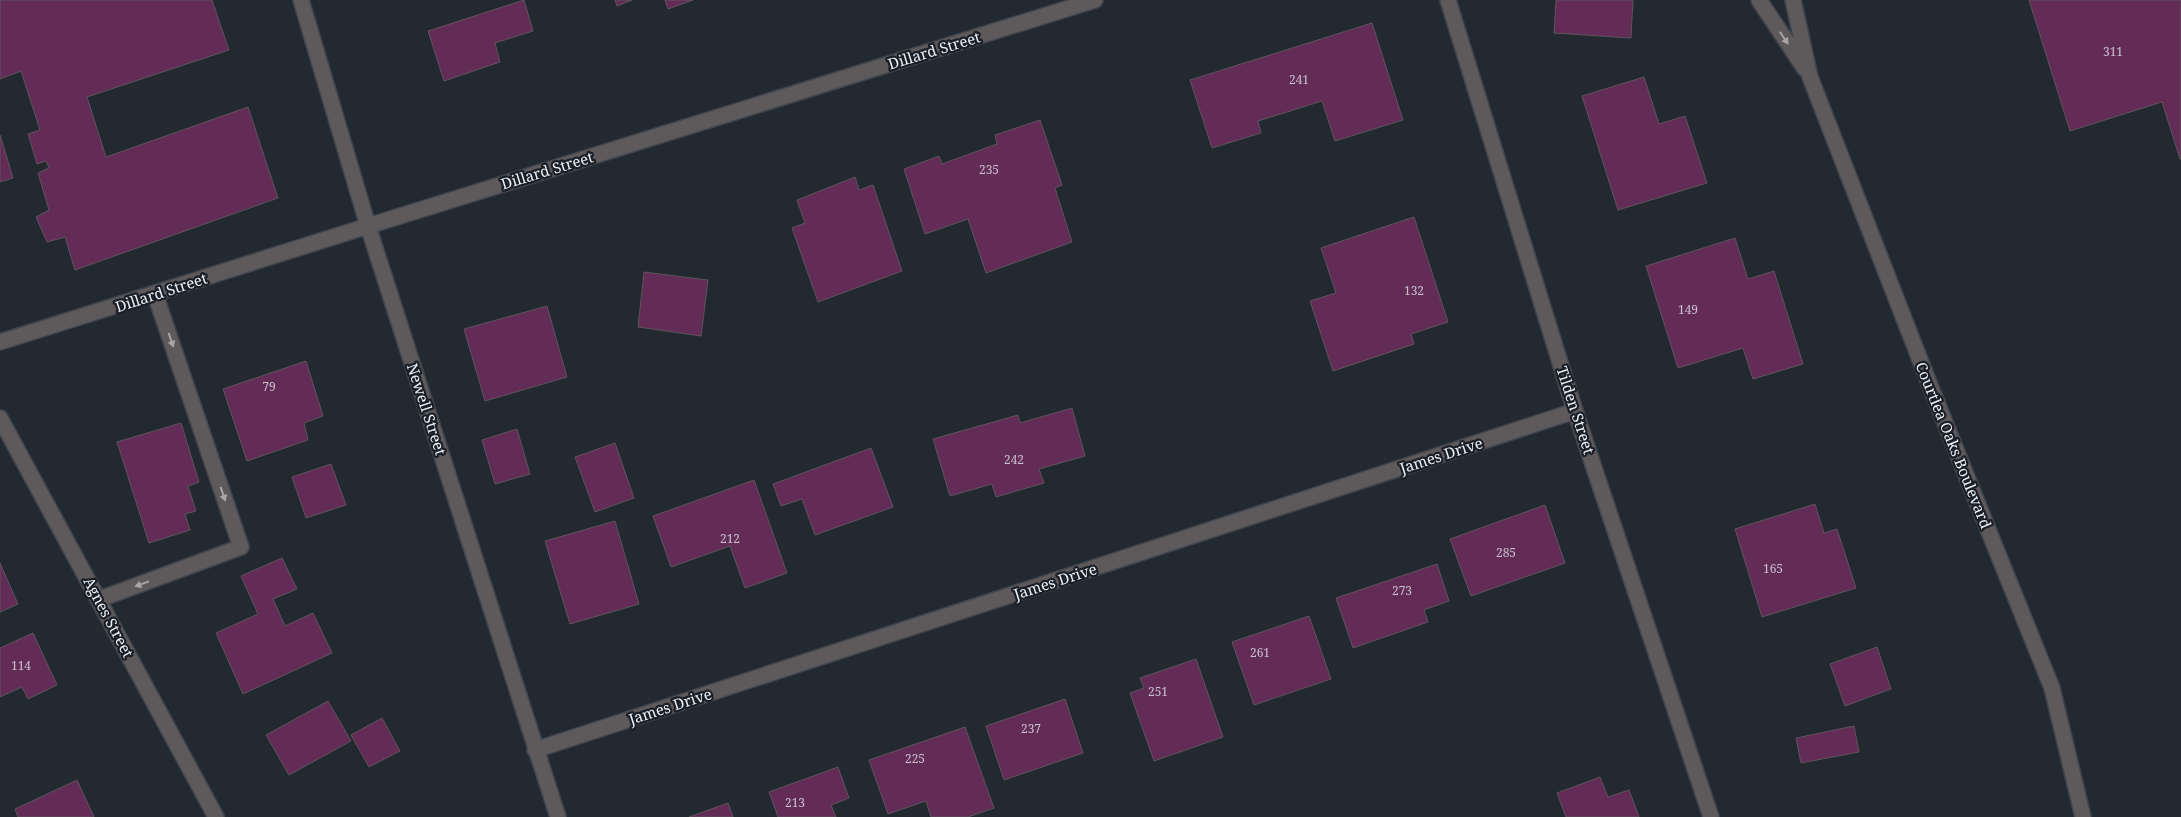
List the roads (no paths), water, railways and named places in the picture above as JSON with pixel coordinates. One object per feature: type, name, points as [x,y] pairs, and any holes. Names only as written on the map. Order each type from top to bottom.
[{"type":"street","name":"Newell Street","points":[[301,0],[368,226],[558,817]]},
{"type":"street","name":"Dillard Street","points":[[0,342],[1095,0]]},
{"type":"street","name":"Tilden Street","points":[[1448,0],[1576,411],[1711,817]]},
{"type":"street","name":"Courtlea Oaks Boulevard","points":[[1758,0],[1810,77]]},
{"type":"street","name":"Courtlea Oaks Boulevard","points":[[1793,0],[1810,77],[1929,383],[2052,688],[2083,817]]},
{"type":"street","points":[[100,599],[241,547],[155,294]]},
{"type":"street","name":"James Drive","points":[[536,750],[1576,411]]},
{"type":"street","name":"Agnes Street","points":[[0,418],[100,599],[216,817]]}]
